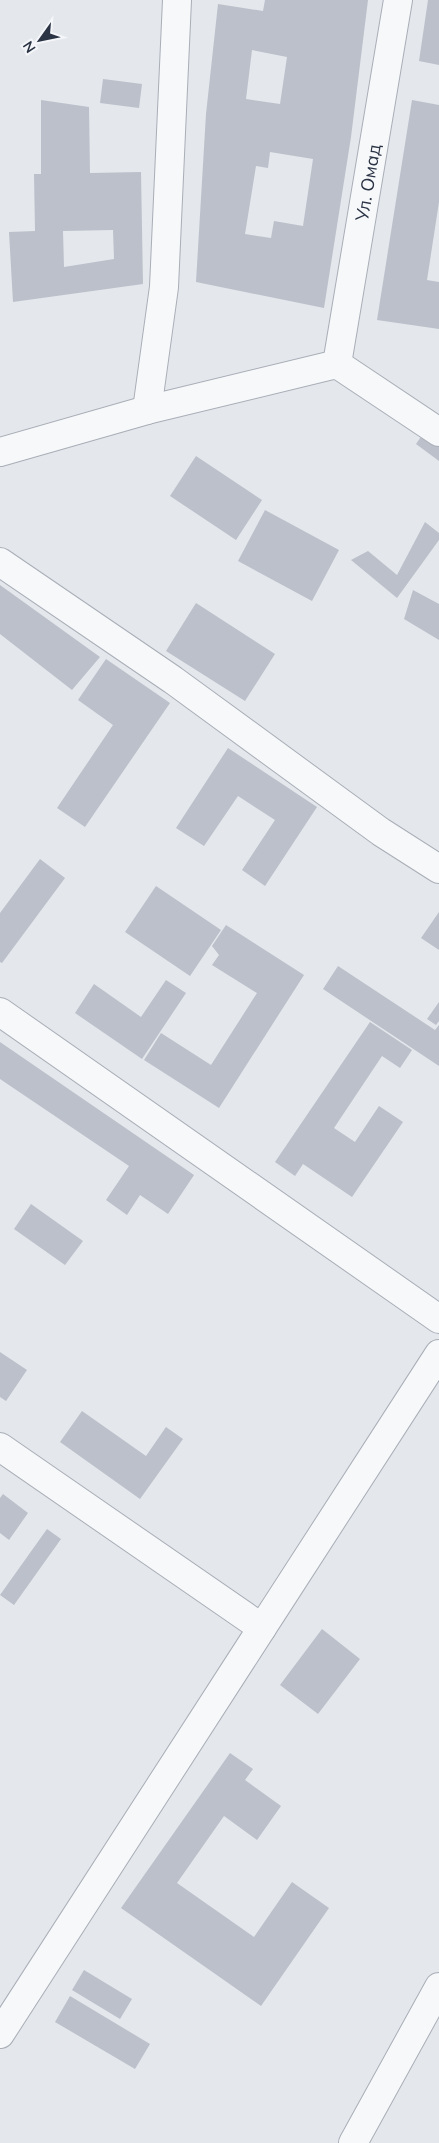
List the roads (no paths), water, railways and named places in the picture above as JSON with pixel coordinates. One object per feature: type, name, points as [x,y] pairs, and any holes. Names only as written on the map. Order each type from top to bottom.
[{"type":"street","points":[[147,410],[164,287],[177,0]]},
{"type":"street","name":"Ул. Омад","points":[[337,364],[398,0]]},
{"type":"street","points":[[0,452],[147,410],[337,364],[439,432]]},
{"type":"street","points":[[0,562],[173,680],[381,832],[439,869]]},
{"type":"street","points":[[0,1012],[439,1319]]},
{"type":"street","points":[[0,2034],[439,1354]]},
{"type":"street","points":[[0,1447],[262,1628]]},
{"type":"street","points":[[353,2143],[439,1987]]}]
